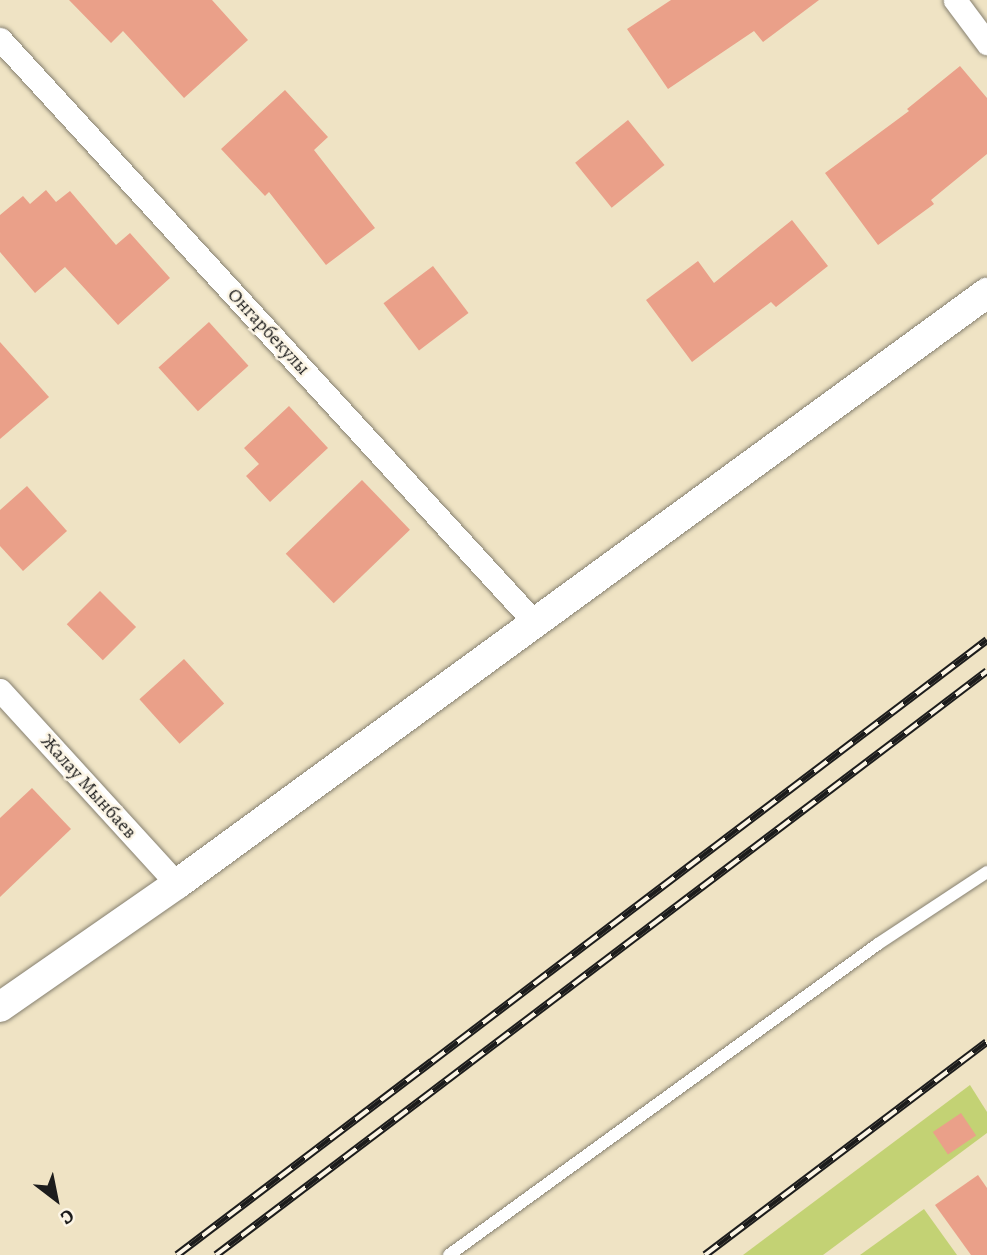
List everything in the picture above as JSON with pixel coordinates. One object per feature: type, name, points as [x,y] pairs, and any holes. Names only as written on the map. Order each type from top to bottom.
[{"type":"street","points":[[955,0],[987,43]]},
{"type":"street","name":"Онгарбекулы","points":[[0,39],[536,624]]},
{"type":"street","points":[[0,1007],[177,884],[987,293]]},
{"type":"street","name":"Жалау Мынбаев","points":[[0,690],[177,884]]},
{"type":"lane","points":[[449,1255],[866,952],[987,873]]},
{"type":"green space","points":[[970,1085],[987,1112],[987,1133],[823,1255],[743,1255]]},
{"type":"green space","points":[[924,1209],[957,1255],[860,1255]]},
{"type":"building","points":[[69,0],[212,0],[248,40],[184,98],[123,31],[111,43]]},
{"type":"building","points":[[671,0],[819,0],[763,42],[754,31],[668,89],[627,29]]},
{"type":"building","points":[[960,66],[987,98],[987,154],[931,200],[934,204],[878,245],[825,173],[909,111],[907,109]]},
{"type":"building","points":[[285,90],[328,137],[314,150],[375,228],[326,265],[269,192],[265,196],[221,149]]},
{"type":"building","points":[[628,120],[665,165],[612,208],[575,163]]},
{"type":"building","points":[[46,190],[56,202],[70,191],[116,245],[130,233],[170,278],[118,325],[65,267],[35,293],[0,252],[0,215],[23,196],[30,204]]},
{"type":"building","points":[[792,220],[828,266],[776,307],[771,302],[692,362],[646,300],[698,261],[714,283]]},
{"type":"building","points":[[433,266],[469,313],[419,350],[383,303]]},
{"type":"building","points":[[209,322],[248,366],[198,411],[158,368]]},
{"type":"building","points":[[0,342],[49,397],[0,439]]},
{"type":"building","points":[[289,406],[328,448],[270,502],[246,476],[259,464],[244,448]]},
{"type":"building","points":[[362,480],[410,530],[334,603],[286,554]]},
{"type":"building","points":[[27,486],[67,531],[23,571],[0,546],[0,510]]},
{"type":"building","points":[[100,591],[136,627],[103,660],[67,624]]},
{"type":"building","points":[[184,659],[224,704],[180,744],[139,699]]},
{"type":"building","points":[[32,788],[71,829],[0,897],[0,818]]},
{"type":"building","points":[[961,1113],[976,1135],[948,1154],[933,1132]]},
{"type":"building","points":[[978,1175],[987,1188],[987,1255],[971,1255],[935,1205]]},
{"type":"railway","points":[[177,1255],[987,640]]},
{"type":"railway","points":[[216,1255],[987,671]]},
{"type":"railway","points":[[705,1255],[987,1042]]}]
